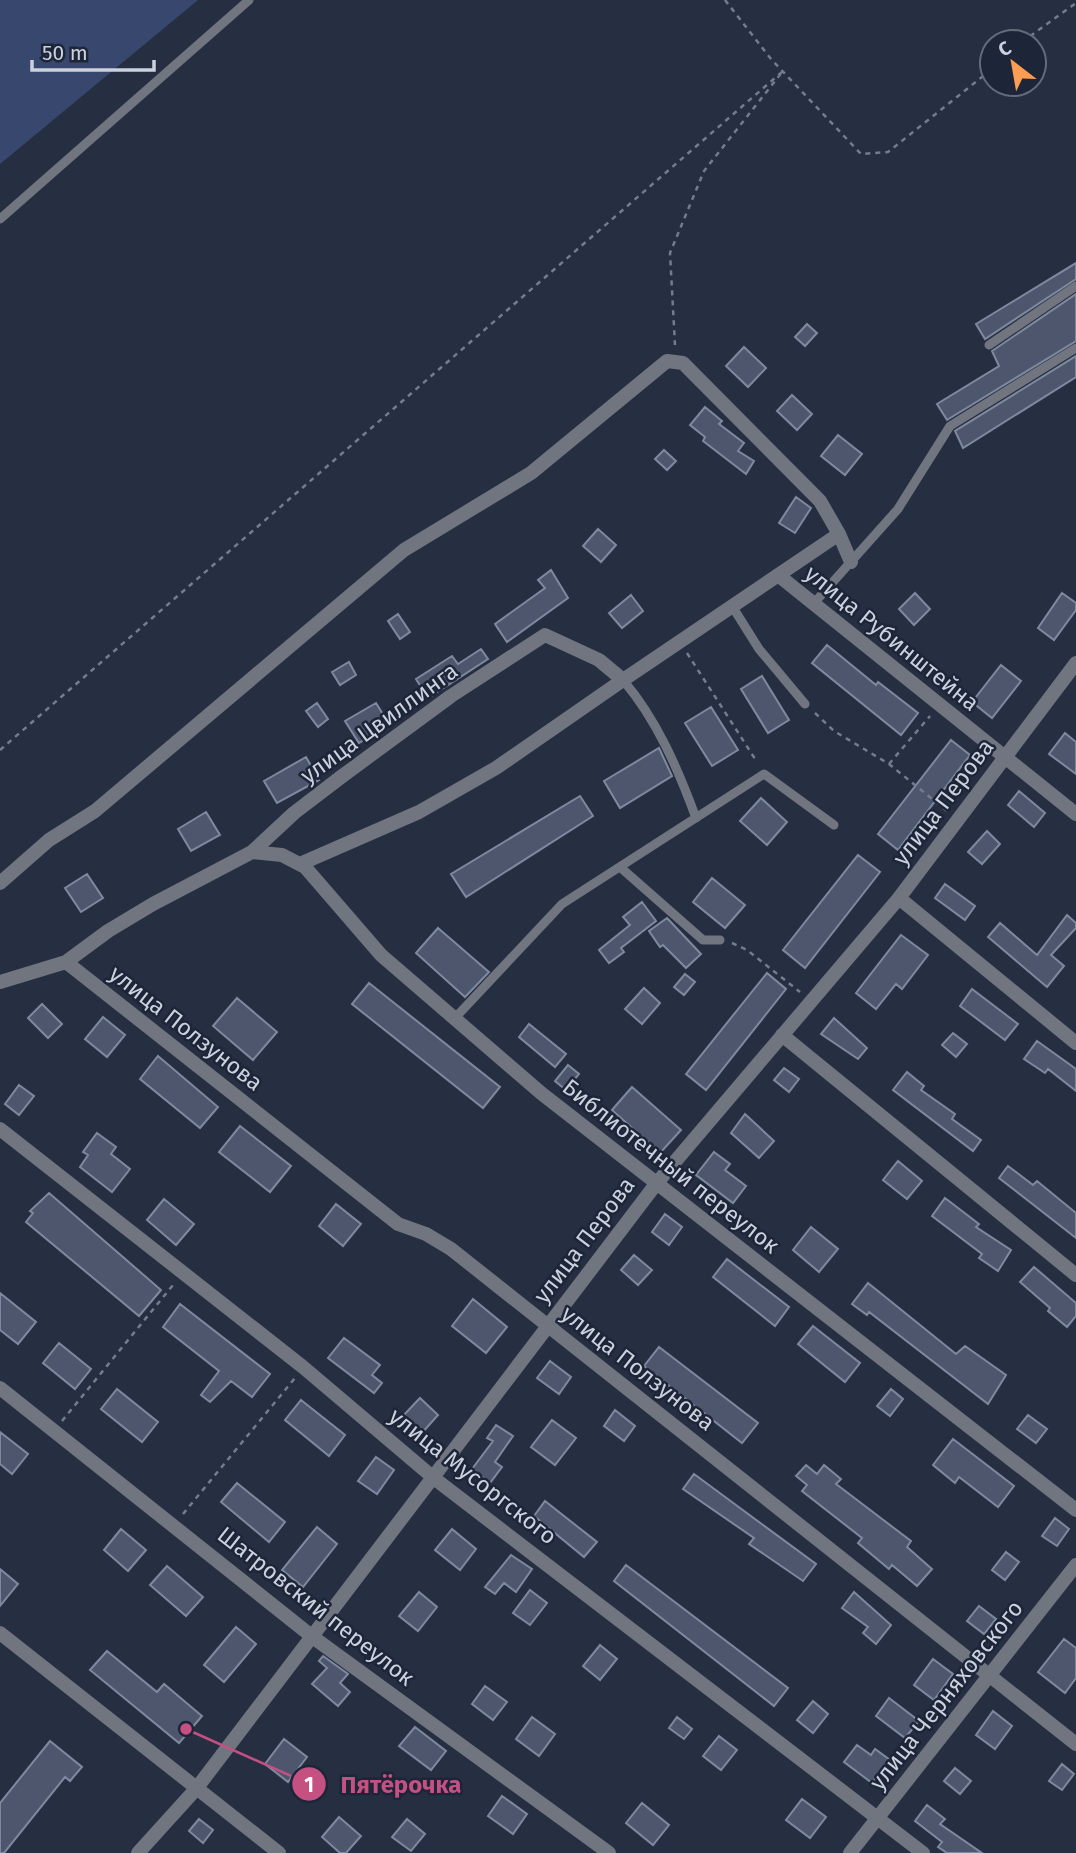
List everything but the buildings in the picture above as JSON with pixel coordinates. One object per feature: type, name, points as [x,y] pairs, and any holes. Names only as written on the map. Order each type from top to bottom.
[{"type":"street","points":[[0,883],[48,840],[95,811],[404,550],[531,473],[623,401],[667,361],[683,363],[820,501],[852,562]]},
{"type":"street","points":[[252,852],[282,855],[300,864],[419,811],[485,775],[839,534]]},
{"type":"street","name":"улица Рубинштейна","points":[[778,575],[815,602],[1004,759],[1076,814]]},
{"type":"street","name":"улица Цвиллинга","points":[[0,982],[66,962],[142,911],[252,852],[294,813],[352,769],[451,696],[545,635],[599,660],[622,680]]},
{"type":"street","name":"улица Перова","points":[[138,1853],[196,1789],[314,1638],[656,1184],[899,898],[1076,663]]},
{"type":"street","name":"Библиотечный переулок","points":[[300,864],[381,955],[541,1093],[1076,1510]]},
{"type":"street","points":[[899,898],[1076,1043]]},
{"type":"street","name":"улица Ползунова","points":[[66,962],[398,1224],[426,1234],[451,1249],[1076,1744]]},
{"type":"street","points":[[782,1035],[1076,1275]]},
{"type":"street","name":"улица Мусоргского","points":[[0,1129],[303,1367],[435,1479],[923,1853]]},
{"type":"street","name":"Шатровский переулок","points":[[0,1388],[175,1524],[314,1638],[609,1853]]},
{"type":"street","name":"улица Черняховского","points":[[850,1853],[1076,1565]]},
{"type":"street","points":[[0,1633],[279,1853]]},
{"type":"lane","points":[[0,219],[248,0]]},
{"type":"lane","points":[[989,345],[1076,286]]},
{"type":"lane","points":[[815,602],[898,509],[950,425],[1076,348]]},
{"type":"lane","points":[[732,606],[759,649],[805,704]]},
{"type":"lane","points":[[622,680],[641,702],[680,773],[696,818]]},
{"type":"lane","points":[[454,1019],[562,904],[764,774],[834,825]]},
{"type":"lane","points":[[620,867],[703,940],[720,940]]},
{"type":"path","points":[[724,0],[783,71],[862,154],[888,152],[978,80]]},
{"type":"path","points":[[1042,28],[1076,4]]},
{"type":"path","points":[[675,360],[670,253],[704,171],[783,71]]},
{"type":"path","points":[[0,751],[783,71]]},
{"type":"path","points":[[679,641],[764,774]]},
{"type":"path","points":[[805,704],[835,731],[889,764],[958,820]]},
{"type":"path","points":[[889,764],[939,705]]},
{"type":"path","points":[[720,940],[747,950],[811,1000]]},
{"type":"path","points":[[53,1431],[111,1365],[182,1273]]},
{"type":"path","points":[[175,1524],[303,1367]]},
{"type":"shaded area","points":[[0,0],[198,0],[0,164]]},
{"type":"place","name":"Пятёрочка","points":[[186,1729]]}]
